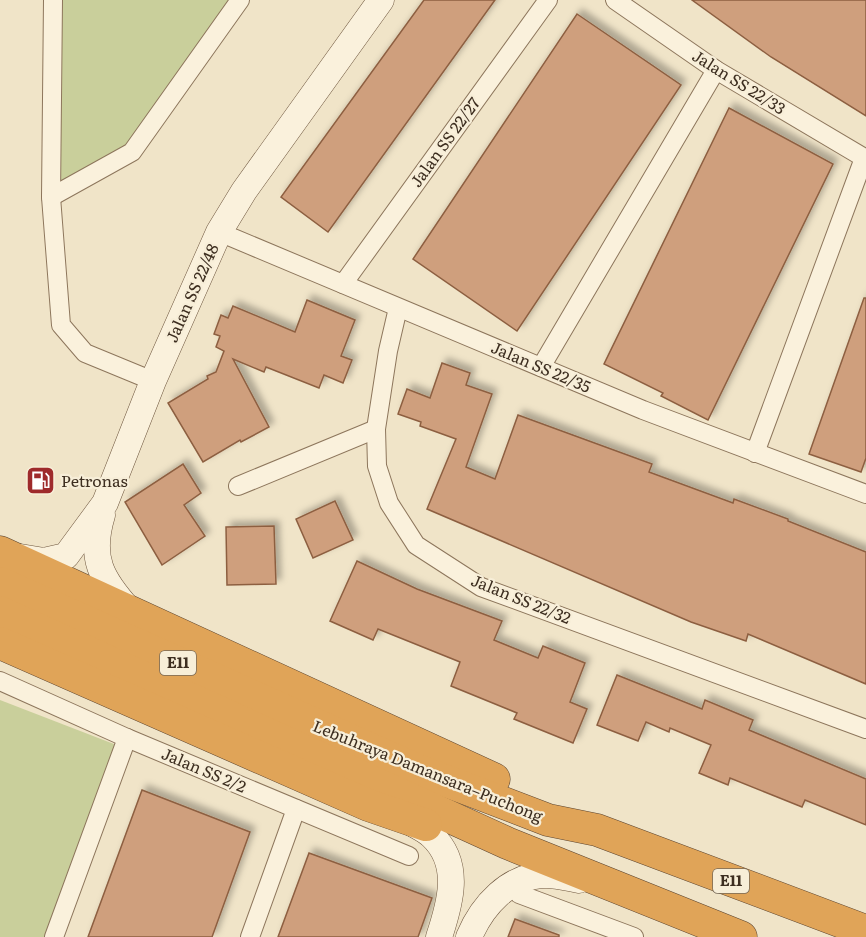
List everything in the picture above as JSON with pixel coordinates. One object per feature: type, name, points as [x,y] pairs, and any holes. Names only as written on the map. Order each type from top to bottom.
[{"type":"highway","points":[[4,564],[132,613],[529,794],[597,830]]},
{"type":"highway","name":"Lebuhraya Damansara–Puchong","points":[[4,564],[507,843],[603,884],[741,937]]},
{"type":"highway","name":"Lebuhraya Damansara–Puchong","points":[[0,612],[351,757],[537,816],[597,830],[866,931]]},
{"type":"highway","points":[[0,643],[409,821],[507,843]]},
{"type":"street","points":[[52,0],[51,197],[62,325],[85,354],[153,381]]},
{"type":"street","points":[[51,197],[132,152],[240,0]]},
{"type":"street","name":"Jalan SS 22/48","points":[[4,564],[44,561],[66,556],[105,503],[153,381],[219,232],[244,191],[381,0]]},
{"type":"street","name":"Jalan SS 22/27","points":[[343,284],[548,0]]},
{"type":"street","name":"Jalan SS 22/33","points":[[615,0],[716,70],[865,159]]},
{"type":"street","points":[[541,367],[716,70]]},
{"type":"street","points":[[755,453],[865,159]]},
{"type":"street","name":"Jalan SS 22/35","points":[[219,232],[643,410],[866,494]]},
{"type":"street","name":"Jalan SS 22/32","points":[[399,308],[388,351],[376,429],[377,466],[389,503],[416,545],[481,587],[866,729]]},
{"type":"street","points":[[238,486],[376,429]]},
{"type":"street","points":[[105,503],[96,542],[97,560],[105,581],[132,613]]},
{"type":"street","name":"Jalan SS 2/2","points":[[0,681],[127,738],[409,856]]},
{"type":"street","points":[[54,937],[127,738]]},
{"type":"street","points":[[250,937],[296,808]]},
{"type":"street","points":[[409,821],[432,836],[444,852],[451,869],[452,888],[439,937]]},
{"type":"street","points":[[469,937],[477,916],[501,891],[524,879],[545,875],[603,884]]},
{"type":"street","points":[[519,894],[634,937]]},
{"type":"green space","points":[[55,0],[237,0],[132,150],[52,193]]},
{"type":"green space","points":[[0,700],[119,746],[46,937],[0,937]]},
{"type":"building","points":[[424,0],[495,0],[328,232],[281,197]]},
{"type":"building","points":[[692,0],[866,0],[866,116],[771,57]]},
{"type":"building","points":[[577,14],[681,85],[517,331],[413,259]]},
{"type":"building","points":[[729,108],[833,164],[708,420],[661,396],[663,393],[604,364]]},
{"type":"building","points":[[864,298],[866,298],[866,458],[861,472],[809,454]]},
{"type":"building","points":[[307,300],[355,320],[341,356],[352,360],[343,383],[324,375],[319,388],[266,367],[264,372],[233,359],[269,427],[241,442],[240,440],[203,462],[168,403],[216,372],[224,351],[216,347],[220,336],[214,334],[221,315],[228,318],[233,306],[295,332]]},
{"type":"building","points":[[442,363],[470,373],[466,385],[492,394],[466,467],[495,479],[518,415],[652,464],[649,472],[733,503],[734,499],[866,552],[866,684],[748,634],[746,641],[691,622],[427,509],[456,439],[420,426],[421,422],[398,414],[407,389],[430,398]]},
{"type":"building","points":[[183,464],[201,493],[184,505],[205,536],[162,565],[125,502]]},
{"type":"building","points":[[335,501],[353,540],[313,558],[296,519]]},
{"type":"building","points":[[274,526],[276,584],[227,585],[226,527]]},
{"type":"building","points":[[357,561],[417,589],[502,621],[494,640],[538,658],[543,646],[585,663],[570,702],[587,709],[573,743],[514,719],[517,713],[451,686],[460,662],[378,629],[373,640],[330,621]]},
{"type":"building","points":[[617,675],[702,709],[705,700],[753,720],[749,730],[866,779],[866,825],[805,800],[802,807],[730,778],[728,785],[699,773],[711,745],[670,728],[669,732],[646,722],[638,741],[597,725]]},
{"type":"building","points":[[142,790],[250,832],[212,937],[88,937]]},
{"type":"building","points":[[309,853],[432,898],[418,937],[278,937]]},
{"type":"building","points":[[515,919],[559,935],[559,937],[508,937]]},
{"type":"place","name":"Petronas","points":[[40,481]]}]
